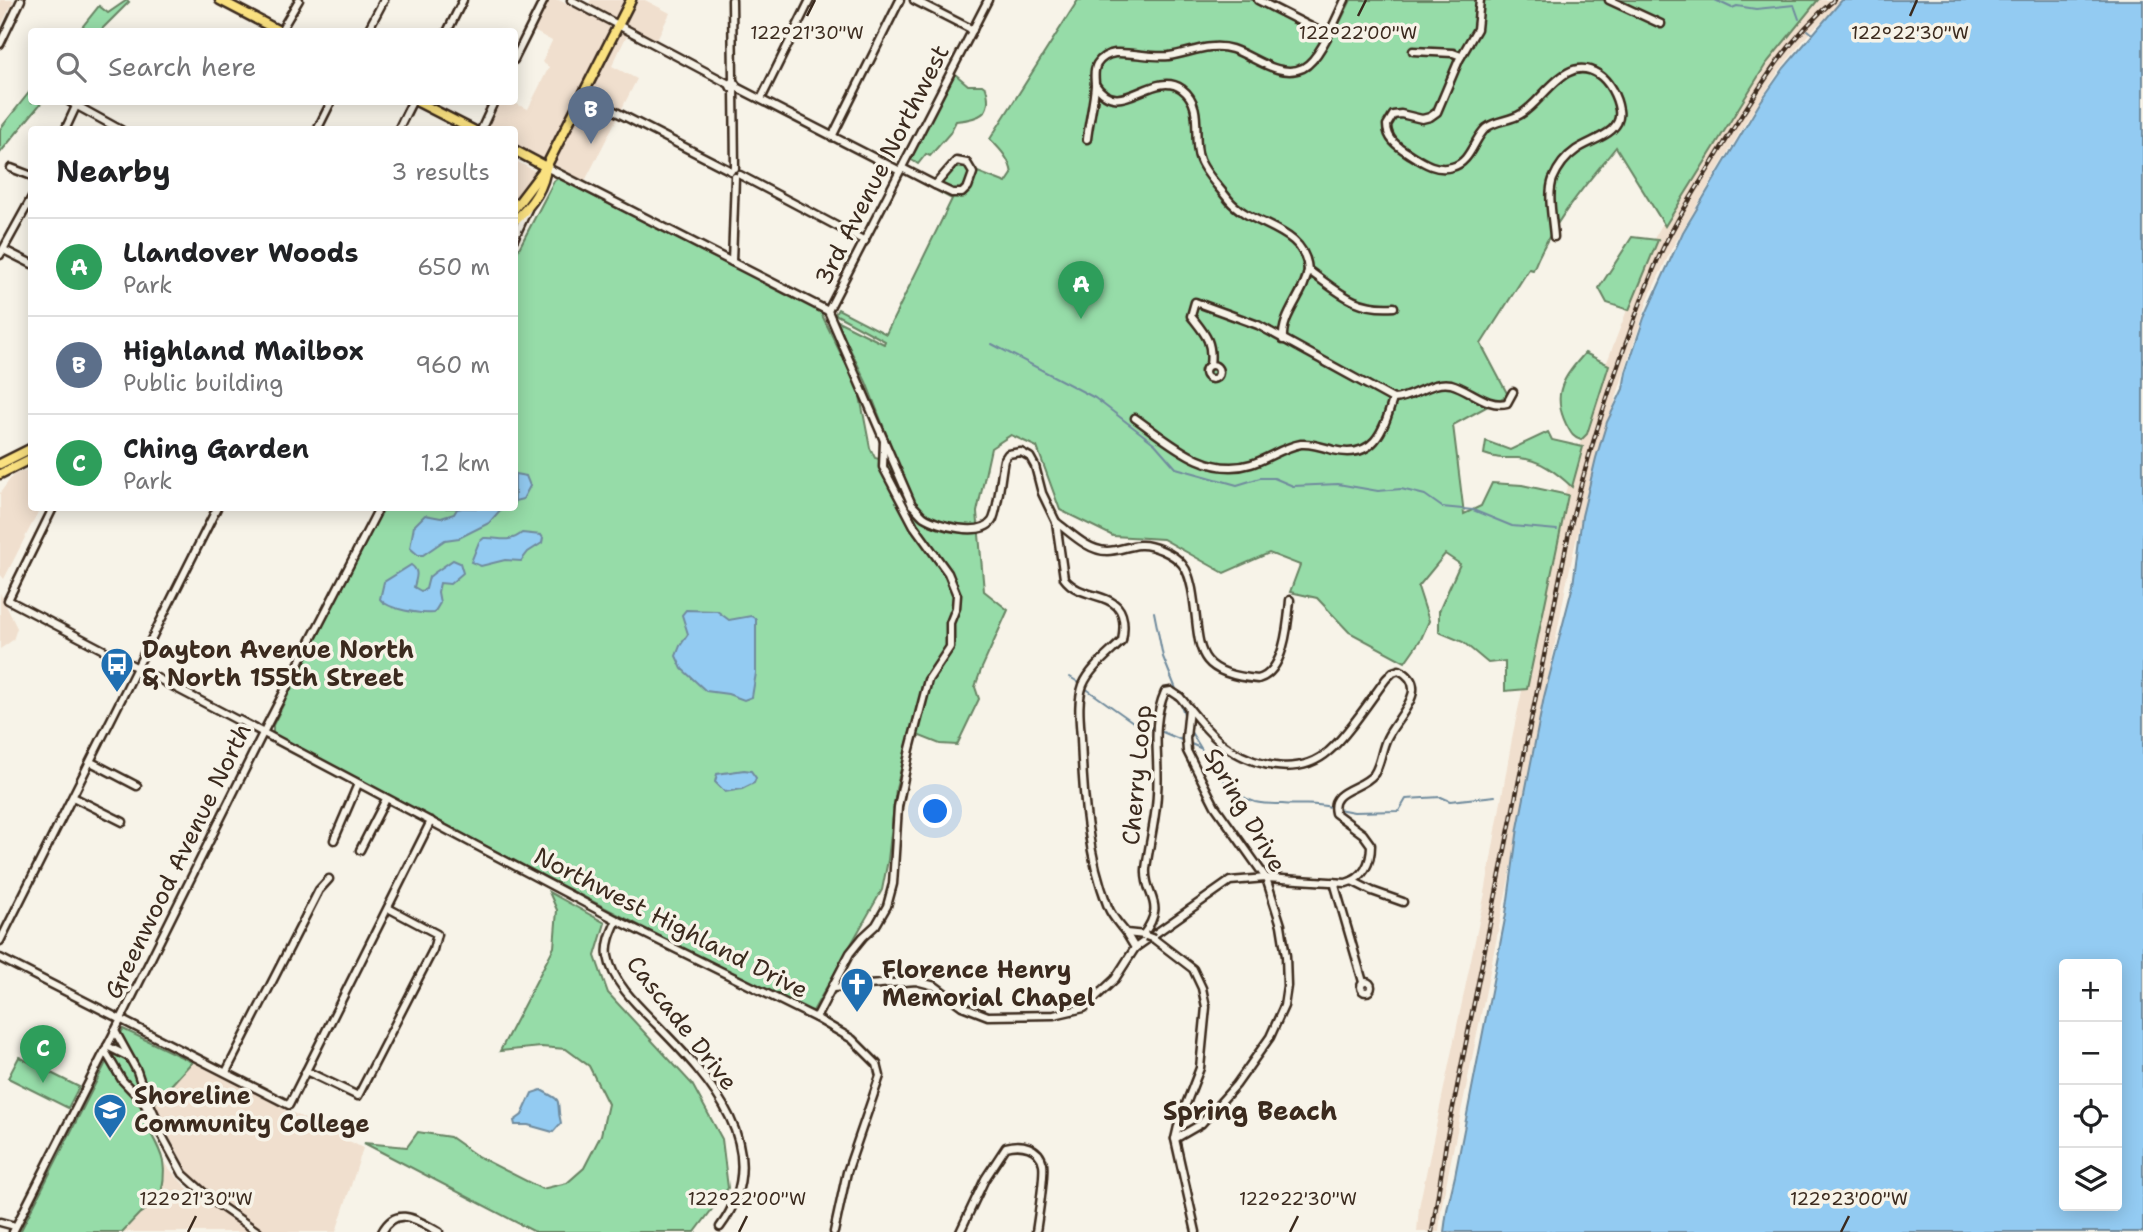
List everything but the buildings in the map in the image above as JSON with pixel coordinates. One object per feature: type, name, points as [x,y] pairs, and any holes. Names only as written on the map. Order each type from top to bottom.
[{"type":"main road","points":[[219,0],[275,28]]},
{"type":"main road","points":[[518,204],[546,167],[631,0]]},
{"type":"main road","points":[[424,105],[465,126]]},
{"type":"main road","points":[[518,152],[546,167]]},
{"type":"main road","points":[[518,217],[529,205],[545,177],[546,167]]},
{"type":"main road","points":[[0,464],[28,450]]},
{"type":"main road","points":[[0,474],[28,460]]},
{"type":"street","points":[[0,44],[22,0]]},
{"type":"street","points":[[283,28],[299,0]]},
{"type":"street","points":[[369,28],[384,0]]},
{"type":"street","points":[[449,28],[463,0]]},
{"type":"street","points":[[518,52],[544,0]]},
{"type":"street","points":[[571,0],[831,137],[953,193],[962,193],[968,187],[972,170],[967,163],[956,161],[935,184]]},
{"type":"street","points":[[732,0],[735,173],[732,262]]},
{"type":"street","points":[[761,99],[810,0]]},
{"type":"street","points":[[831,137],[900,0]]},
{"type":"street","points":[[914,0],[973,30]]},
{"type":"street","name":"3rd Avenue Northwest","points":[[828,311],[988,0]]},
{"type":"street","points":[[1258,0],[1327,35]]},
{"type":"street","points":[[1087,138],[1096,66],[1108,55],[1125,53],[1162,56],[1211,46],[1234,49],[1278,69],[1295,71],[1310,63],[1345,0]]},
{"type":"street","points":[[1480,0],[1476,29],[1437,112],[1422,119],[1397,114],[1391,117],[1387,133],[1395,144],[1425,163],[1437,168],[1452,167],[1461,163],[1487,128],[1522,113],[1567,72],[1577,69],[1590,70],[1601,76],[1610,87],[1619,111],[1616,126],[1570,154],[1554,178],[1551,190],[1554,237]]},
{"type":"street","points":[[1609,0],[1661,23]]},
{"type":"street","points":[[1413,51],[1453,53],[1461,56]]},
{"type":"street","points":[[1095,84],[1104,94],[1118,99],[1161,84],[1174,85],[1185,92],[1194,106],[1198,152],[1202,164],[1235,206],[1296,242],[1306,257],[1308,270],[1305,284],[1285,324],[1283,340]]},
{"type":"street","points":[[583,95],[865,241]]},
{"type":"street","points":[[67,126],[77,105]]},
{"type":"street","points":[[79,105],[114,126]]},
{"type":"street","points":[[319,126],[330,105]]},
{"type":"street","points":[[400,126],[410,105]]},
{"type":"street","points":[[483,126],[493,105]]},
{"type":"street","points":[[546,167],[828,311],[912,505],[924,516],[939,523],[972,530],[983,528],[994,518],[1004,460],[1008,454],[1021,452],[1030,457],[1042,493],[1056,522],[1064,578],[1076,588],[1103,597],[1118,607],[1124,617],[1122,641],[1093,670],[1083,685],[1079,704],[1083,792],[1095,863],[1107,906],[1135,947]]},
{"type":"street","points":[[11,169],[28,175]]},
{"type":"street","points":[[28,204],[2,252],[28,262]]},
{"type":"street","points":[[518,230],[529,205]]},
{"type":"street","points":[[1308,270],[1354,302],[1369,307],[1394,307]]},
{"type":"street","points":[[1210,365],[1211,346],[1203,330],[1191,316],[1195,302],[1242,317],[1271,331],[1393,399],[1450,384],[1498,405],[1507,403],[1513,392]]},
{"type":"street","points":[[1135,418],[1193,458],[1218,467],[1234,468],[1301,444],[1349,453],[1365,449],[1382,432],[1393,399]]},
{"type":"street","points":[[816,1018],[850,953],[876,925],[887,906],[893,884],[898,807],[910,749],[928,680],[950,647],[950,623],[956,608],[957,595],[948,573],[914,526],[883,467],[884,438]]},
{"type":"street","name":"Northwest Highland Drive","points":[[52,511],[8,600],[617,920],[816,1018],[852,1039],[877,1064],[880,1076],[847,1172],[834,1232]]},
{"type":"street","points":[[0,941],[215,511]]},
{"type":"street","name":"Greenwood Avenue North","points":[[14,1229],[377,511]]},
{"type":"street","points":[[1056,522],[1098,549],[1107,551],[1142,544],[1177,559],[1189,577],[1200,647],[1205,661],[1226,673],[1258,679],[1269,672],[1283,645],[1290,600]]},
{"type":"street","name":"Cherry Loop","points":[[1145,935],[1155,909],[1146,871],[1156,809],[1157,716],[1162,699],[1168,691],[1180,697],[1227,747],[1268,765],[1293,767],[1316,762],[1332,749],[1386,678],[1399,670],[1407,674],[1414,688],[1413,698],[1385,741],[1378,767],[1365,782],[1342,793],[1335,800],[1333,807],[1335,813],[1363,834],[1371,845],[1368,864],[1352,881]]},
{"type":"street","name":"Spring Drive","points":[[1175,1139],[1201,1124],[1236,1085],[1270,1037],[1284,1006],[1287,986],[1281,925],[1266,877],[1215,806],[1198,775],[1188,751],[1186,738],[1189,708]]},
{"type":"street","points":[[91,762],[138,786]]},
{"type":"street","points":[[334,840],[358,784]]},
{"type":"street","points":[[73,797],[122,822]]},
{"type":"street","points":[[360,849],[386,799]]},
{"type":"street","points":[[0,958],[289,1105],[431,821]]},
{"type":"street","points":[[833,988],[916,981],[935,986],[962,1006],[988,1016],[1054,1016],[1084,1008],[1115,979],[1135,947],[1230,881],[1266,877],[1352,881],[1403,902]]},
{"type":"street","points":[[226,1072],[319,890],[329,879]]},
{"type":"street","points":[[1334,882],[1363,982]]},
{"type":"street","points":[[306,1071],[358,1096],[433,950],[437,934],[388,908]]},
{"type":"street","name":"Cascade Drive","points":[[617,920],[608,946],[614,974],[637,1004],[711,1085],[729,1115],[743,1168],[741,1187],[729,1215],[720,1227]]},
{"type":"street","points":[[1126,933],[1154,939],[1193,969],[1202,988],[1206,1007],[1200,1068],[1175,1139],[1196,1232]]},
{"type":"street","points":[[115,1031],[165,1137],[171,1156]]},
{"type":"street","points":[[106,1049],[129,1057]]},
{"type":"street","points":[[106,1049],[122,1080],[144,1103],[171,1156],[191,1184],[258,1232]]},
{"type":"street","points":[[960,1232],[985,1179],[1006,1147],[1016,1144],[1028,1146],[1037,1153],[1043,1164],[1036,1232]]},
{"type":"street","points":[[384,1229],[399,1216],[409,1217],[439,1232]]},
{"type":"street","points":[[0,1222],[14,1229]]},
{"type":"shaded area","points":[[0,0],[14,0],[0,28]]},
{"type":"shaded area","points":[[547,0],[559,0],[584,13],[591,0],[645,0],[670,13],[653,47],[627,35],[612,66],[637,79],[585,181],[518,146],[518,126],[488,126],[499,105],[518,105],[528,109],[549,67],[542,62],[552,41],[532,30]]},
{"type":"shaded area","points":[[1818,0],[1846,0],[1811,31],[1779,71],[1746,122],[1672,248],[1649,297],[1630,354],[1588,486],[1566,586],[1441,1209],[1439,1232],[1417,1232],[1419,1207],[1485,893],[1513,733],[1564,497],[1597,388],[1655,237],[1693,170],[1797,18]]},
{"type":"shaded area","points":[[518,162],[535,171],[518,197]]},
{"type":"shaded area","points":[[28,469],[28,511],[38,511],[4,579],[0,574],[0,493],[13,475]]},
{"type":"shaded area","points":[[0,593],[17,628],[13,640],[0,649]]},
{"type":"shaded area","points":[[192,1062],[363,1148],[336,1232],[267,1232],[193,1181],[152,1105]]},
{"type":"shaded area","name":"Shoreline Community College","points":[[133,1098],[165,1164],[186,1187],[251,1232],[20,1232]]},
{"type":"green space","points":[[127,0],[129,2],[103,28],[81,28],[99,6],[108,13]]},
{"type":"green space","points":[[1078,0],[1253,0],[1331,40],[1351,0],[1818,0],[1766,64],[1665,226],[1616,147],[1559,221],[1533,270],[1529,269],[1481,344],[1508,395],[1453,425],[1464,514],[1481,506],[1492,483],[1522,485],[1568,495],[1527,689],[1505,691],[1505,661],[1488,663],[1463,642],[1439,632],[1439,611],[1460,564],[1445,554],[1418,587],[1429,621],[1421,639],[1405,662],[1349,632],[1317,598],[1290,592],[1300,565],[1269,553],[1224,573],[1163,539],[1113,536],[1060,510],[1037,447],[1011,435],[991,448],[977,512],[984,591],[1008,610],[975,687],[979,699],[957,745],[940,744],[910,732],[896,789],[882,890],[813,1011],[801,1009],[273,736],[273,725],[380,511],[518,511],[518,250],[554,181],[558,178],[820,311],[859,391],[870,448],[875,458],[898,464],[866,382],[836,320],[884,344],[885,341],[835,314],[838,309],[886,334],[952,199],[937,191],[951,170],[960,165],[1006,183],[1012,174],[1001,151],[990,139]]},
{"type":"green space","points":[[955,74],[968,85],[982,85],[986,88],[986,110],[977,117],[956,121],[950,133],[930,156],[926,154],[918,164],[910,159]]},
{"type":"green space","points":[[28,94],[28,105],[40,105],[0,153],[0,129]]},
{"type":"green space","points":[[1632,237],[1658,240],[1629,310],[1607,303],[1599,288]]},
{"type":"green space","points":[[1585,353],[1609,365],[1587,434],[1581,440],[1574,436],[1566,424],[1560,394],[1566,378]]},
{"type":"green space","points":[[1548,432],[1552,440],[1583,447],[1572,487],[1554,472],[1534,461],[1484,454],[1486,441],[1510,450]]},
{"type":"green space","points":[[549,892],[605,923],[595,956],[608,993],[692,1084],[722,1139],[728,1188],[695,1232],[535,1232],[364,1143],[407,1147],[418,1132],[450,1137],[477,1156],[542,1189],[567,1183],[584,1168],[601,1135],[608,1104],[589,1066],[566,1049],[541,1047],[500,1051],[554,947],[557,910]]},
{"type":"green space","name":"Shoreline Community College","points":[[123,1029],[192,1062],[142,1117],[164,1166],[159,1201],[139,1214],[122,1232],[20,1232]]},
{"type":"green space","points":[[19,1057],[79,1087],[68,1108],[8,1078]]},
{"type":"water","points":[[1842,0],[2143,0],[2143,1232],[1444,1232],[1506,914],[1518,828],[1544,697],[1573,585],[1582,516],[1596,458],[1607,422],[1623,389],[1644,318],[1683,232],[1761,101],[1784,68]]},
{"type":"water","points":[[518,475],[526,476],[530,486],[523,499],[518,500]]},
{"type":"water","points":[[456,511],[499,511],[489,523],[459,538],[445,540],[423,555],[418,555],[410,548],[414,526],[425,515],[441,518]]},
{"type":"water","points":[[522,533],[541,535],[543,538],[542,543],[528,552],[521,561],[505,560],[481,566],[471,562],[479,542],[484,538],[508,539]]},
{"type":"water","points":[[453,560],[460,563],[463,573],[450,584],[440,583],[440,603],[434,613],[397,609],[380,599],[384,582],[411,565],[416,572],[414,587],[421,591],[426,589],[429,577]]},
{"type":"water","points":[[686,610],[717,611],[729,620],[751,616],[756,619],[756,673],[752,697],[744,700],[728,694],[706,691],[682,669],[676,656],[688,634],[682,615]]},
{"type":"water","points":[[751,771],[756,778],[754,783],[742,789],[725,792],[715,782],[717,774]]},
{"type":"water","points":[[541,1090],[558,1102],[561,1123],[553,1132],[528,1125],[515,1125],[514,1121],[522,1115],[532,1093]]},
{"type":"waterway","points":[[1715,0],[1732,8],[1737,6],[1756,9],[1794,5],[1799,19]]},
{"type":"waterway","points":[[1808,30],[1813,34]]},
{"type":"waterway","points":[[992,344],[1095,398],[1155,444],[1176,468],[1237,485],[1260,478],[1274,478],[1293,486],[1338,484],[1378,491],[1401,489],[1425,495],[1442,507],[1473,510],[1512,526],[1557,530]]},
{"type":"waterway","points":[[1154,612],[1163,657],[1178,694]]},
{"type":"waterway","points":[[1070,677],[1081,684]]},
{"type":"waterway","points":[[1085,688],[1133,722],[1155,729]]},
{"type":"waterway","points":[[1179,699],[1185,717]]},
{"type":"waterway","points":[[1189,729],[1216,772],[1244,797],[1261,803],[1331,807]]},
{"type":"waterway","points":[[1160,731],[1184,741]]},
{"type":"waterway","points":[[1189,743],[1200,748]]},
{"type":"waterway","points":[[1338,809],[1354,812],[1399,811],[1406,799],[1441,797],[1450,801],[1495,796]]},
{"type":"railway","points":[[1432,1232],[1447,1137],[1568,537],[1609,391],[1649,281],[1680,216],[1764,80],[1803,30],[1834,0]]},
{"type":"place","name":"Highland Mailbox","points":[[591,144]]},
{"type":"place","name":"Llandover Woods","points":[[1081,319]]},
{"type":"place","name":"Dayton Avenue North & North 155th Street","points":[[117,694]]},
{"type":"place","name":"Florence Henry Memorial Chapel","points":[[857,1014]]},
{"type":"place","name":"Ching Garden","points":[[43,1083]]},
{"type":"place","name":"Shoreline Community College","points":[[110,1140]]},
{"type":"district","name":"Spring Beach","points":[[1250,1110]]}]
